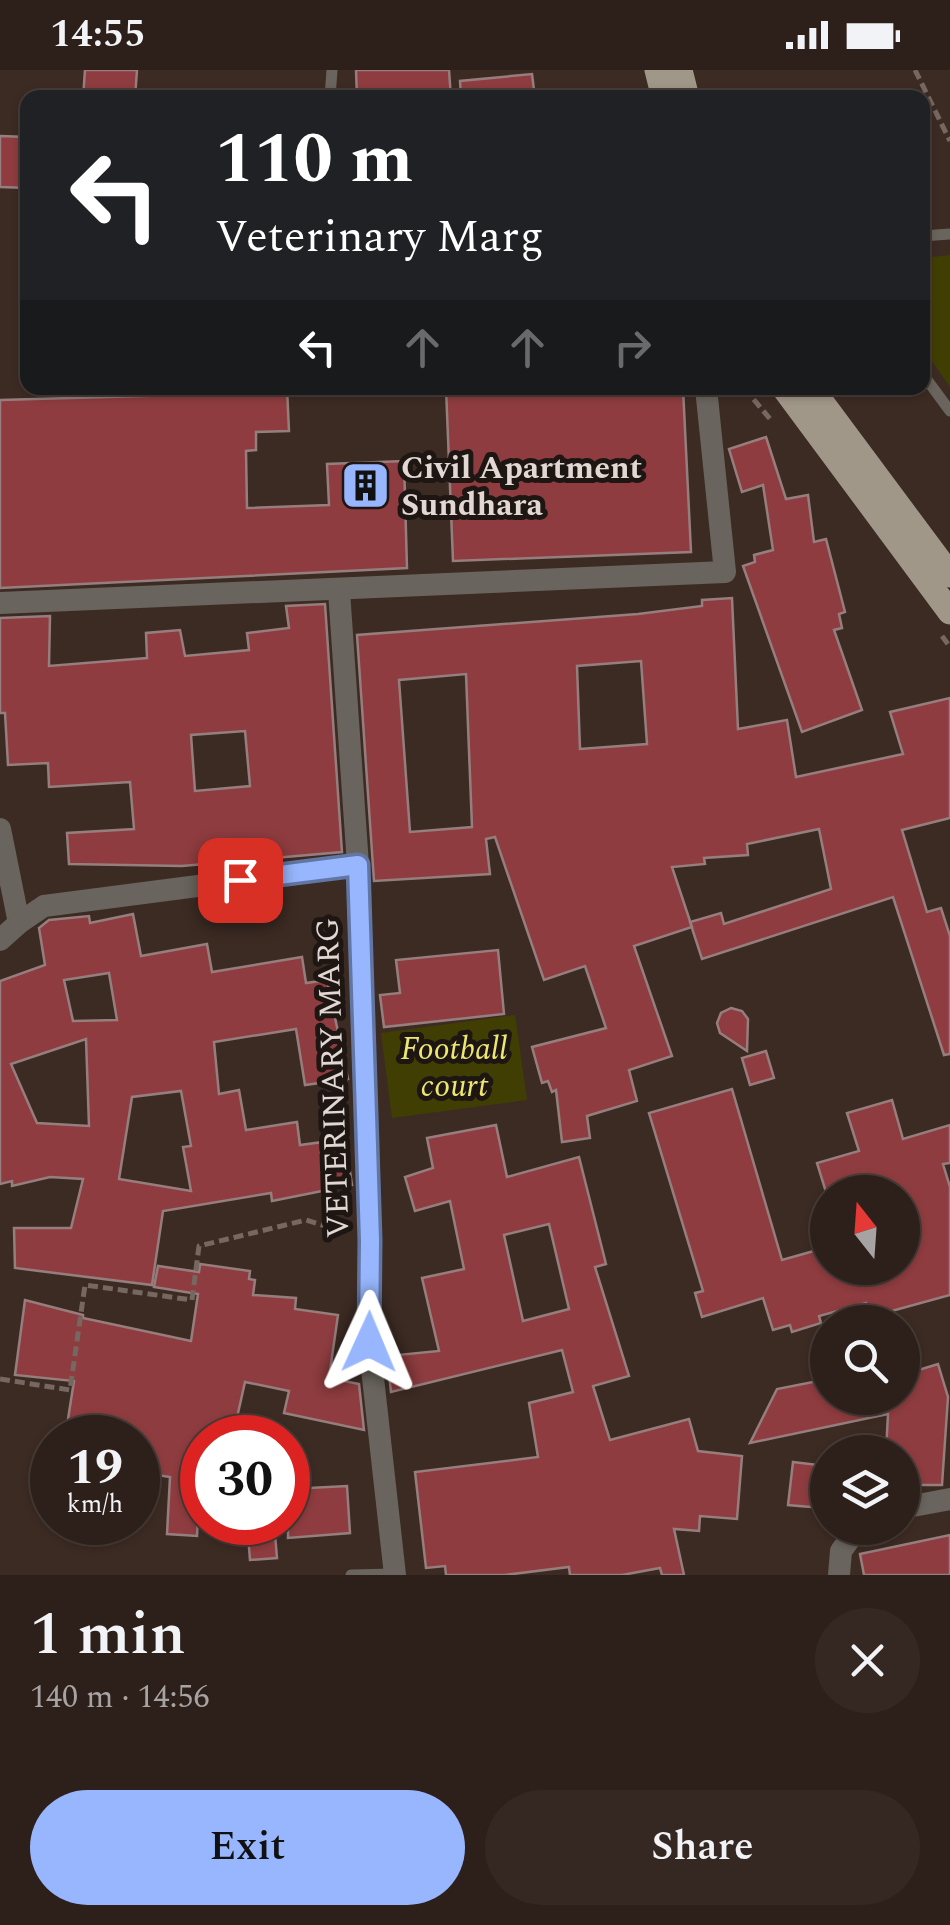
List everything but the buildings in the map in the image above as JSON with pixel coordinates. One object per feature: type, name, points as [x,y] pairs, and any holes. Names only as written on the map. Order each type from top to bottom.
[{"type":"main road","points":[[657,70],[676,90]]},
{"type":"main road","points":[[789,395],[950,612]]},
{"type":"main road","points":[[816,395],[950,575]]},
{"type":"street","points":[[0,603],[725,572],[707,395]]},
{"type":"street","points":[[340,591],[358,865]]},
{"type":"street","points":[[0,829],[19,923]]},
{"type":"street","name":"VETERINARY MARG","points":[[0,940],[44,906],[358,865],[370,1240],[369,1342],[394,1574]]},
{"type":"street","points":[[920,1505],[950,1499]]},
{"type":"street","points":[[838,1575],[840,1551],[845,1545]]},
{"type":"lane","points":[[930,384],[950,410]]},
{"type":"lane","points":[[350,1575],[394,1574]]},
{"type":"path","points":[[930,100],[950,141]]},
{"type":"path","points":[[0,1379],[70,1390],[85,1286],[192,1300],[200,1246],[306,1220],[370,1240]]},
{"type":"green space","points":[[950,255],[950,387],[930,358],[930,257]]},
{"type":"green space","name":"Football court","points":[[515,1015],[527,1100],[392,1118],[381,1033]]},
{"type":"place","name":"Civil Apartment Sundhara","points":[[366,485]]},
{"type":"route","points":[[240,880],[358,865],[370,1240],[369,1342]]}]
